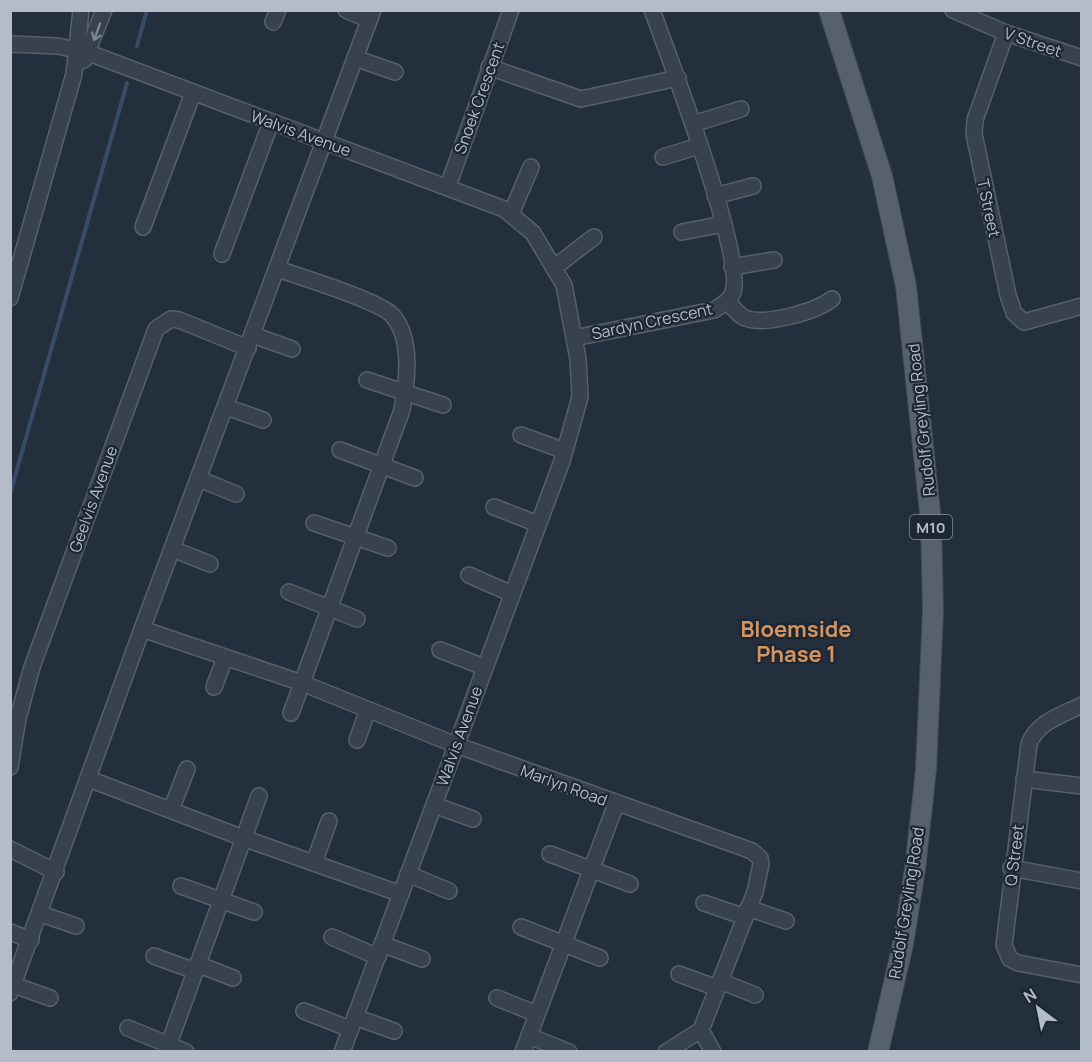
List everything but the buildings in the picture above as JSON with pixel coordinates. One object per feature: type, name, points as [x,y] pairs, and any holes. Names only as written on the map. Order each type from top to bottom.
[{"type":"main road","name":"Rudolf Greyling Road","points":[[829,10],[882,176],[904,276],[931,522],[933,611],[926,770],[915,869],[903,944],[878,1052]]},
{"type":"street","points":[[81,10],[82,52]]},
{"type":"street","points":[[10,298],[74,74],[82,52],[104,10]]},
{"type":"street","points":[[50,998],[12,989],[41,914],[142,629],[371,15],[346,10]]},
{"type":"street","name":"Snoek Crescent","points":[[448,186],[511,10]]},
{"type":"street","name":"Sardyn Crescent","points":[[574,338],[714,310],[728,301],[734,291],[724,224],[678,78],[652,10]]},
{"type":"street","name":"V Street","points":[[952,10],[1006,33],[1082,58]]},
{"type":"street","name":"T Street","points":[[1006,33],[975,120],[974,134],[1008,295],[1014,313],[1024,322],[1082,306]]},
{"type":"street","name":"Walvis Avenue","points":[[10,44],[58,45],[82,52],[448,186],[511,214],[533,233],[564,285],[574,338],[580,398],[565,451],[342,1052]]},
{"type":"street","points":[[355,58],[395,72]]},
{"type":"street","points":[[489,67],[581,99],[678,78]]},
{"type":"street","points":[[143,227],[193,93]]},
{"type":"street","points":[[693,124],[741,109]]},
{"type":"street","points":[[222,254],[271,122]]},
{"type":"street","points":[[663,156],[699,146]]},
{"type":"street","points":[[511,214],[531,167]]},
{"type":"street","points":[[715,196],[753,186]]},
{"type":"street","points":[[682,232],[724,224]]},
{"type":"street","points":[[555,267],[594,237]]},
{"type":"street","points":[[732,267],[774,260]]},
{"type":"street","points":[[278,269],[384,308],[399,326],[408,362],[402,410],[291,713]]},
{"type":"street","points":[[728,301],[740,315],[756,320],[805,312],[820,307],[832,299]]},
{"type":"street","name":"Geelvis Avenue","points":[[10,767],[18,718],[32,667],[156,329],[171,319],[179,320],[250,342],[292,349]]},
{"type":"street","points":[[367,380],[443,405]]},
{"type":"street","points":[[226,407],[263,420]]},
{"type":"street","points":[[521,435],[565,451]]},
{"type":"street","points":[[340,450],[415,478]]},
{"type":"street","points":[[199,479],[236,494]]},
{"type":"street","points":[[494,507],[538,524]]},
{"type":"street","points":[[314,523],[388,548]]},
{"type":"street","points":[[172,549],[210,564]]},
{"type":"street","points":[[469,575],[512,594]]},
{"type":"street","points":[[289,592],[357,619]]},
{"type":"street","name":"Marlyn Road","points":[[142,629],[302,683],[456,745],[752,851],[760,858],[761,864],[747,913]]},
{"type":"street","name":"Walvis Avenue","points":[[440,650],[484,667]]},
{"type":"street","points":[[214,687],[225,658]]},
{"type":"street","name":"Q Street","points":[[1082,705],[1047,722],[1033,734],[1011,868],[1005,931],[1007,954],[1018,963],[1082,975]]},
{"type":"street","points":[[357,740],[368,710]]},
{"type":"street","points":[[171,810],[187,768]]},
{"type":"street","points":[[89,778],[243,838],[401,894]]},
{"type":"street","points":[[1024,780],[1082,786]]},
{"type":"street","points":[[167,1048],[259,796]]},
{"type":"street","points":[[523,1052],[616,804]]},
{"type":"street","name":"Walvis Avenue","points":[[434,805],[473,819]]},
{"type":"street","points":[[314,863],[329,821]]},
{"type":"street","points":[[10,849],[56,872]]},
{"type":"street","points":[[550,854],[630,884]]},
{"type":"street","points":[[1011,868],[1082,881]]},
{"type":"street","points":[[408,874],[449,891]]},
{"type":"street","points":[[181,886],[255,912]]},
{"type":"street","points":[[704,903],[786,921]]},
{"type":"street","points":[[666,1052],[701,1030],[747,913]]},
{"type":"street","points":[[41,914],[76,926]]},
{"type":"street","points":[[521,927],[600,958]]},
{"type":"street","points":[[10,932],[31,940]]},
{"type":"street","points":[[332,938],[422,959]]},
{"type":"street","points":[[154,956],[233,978]]},
{"type":"street","points":[[679,974],[755,995]]},
{"type":"street","points":[[497,998],[537,1014]]},
{"type":"street","points":[[304,1011],[394,1031]]},
{"type":"street","points":[[128,1028],[167,1048],[186,1052]]},
{"type":"street","points":[[701,1030],[713,1052]]},
{"type":"street","points":[[529,1036],[569,1052]]},
{"type":"waterway","points":[[137,46],[147,10]]},
{"type":"waterway","points":[[10,494],[127,83]]},
{"type":"district","name":"Bloemside Phase 1","points":[[796,642]]}]
